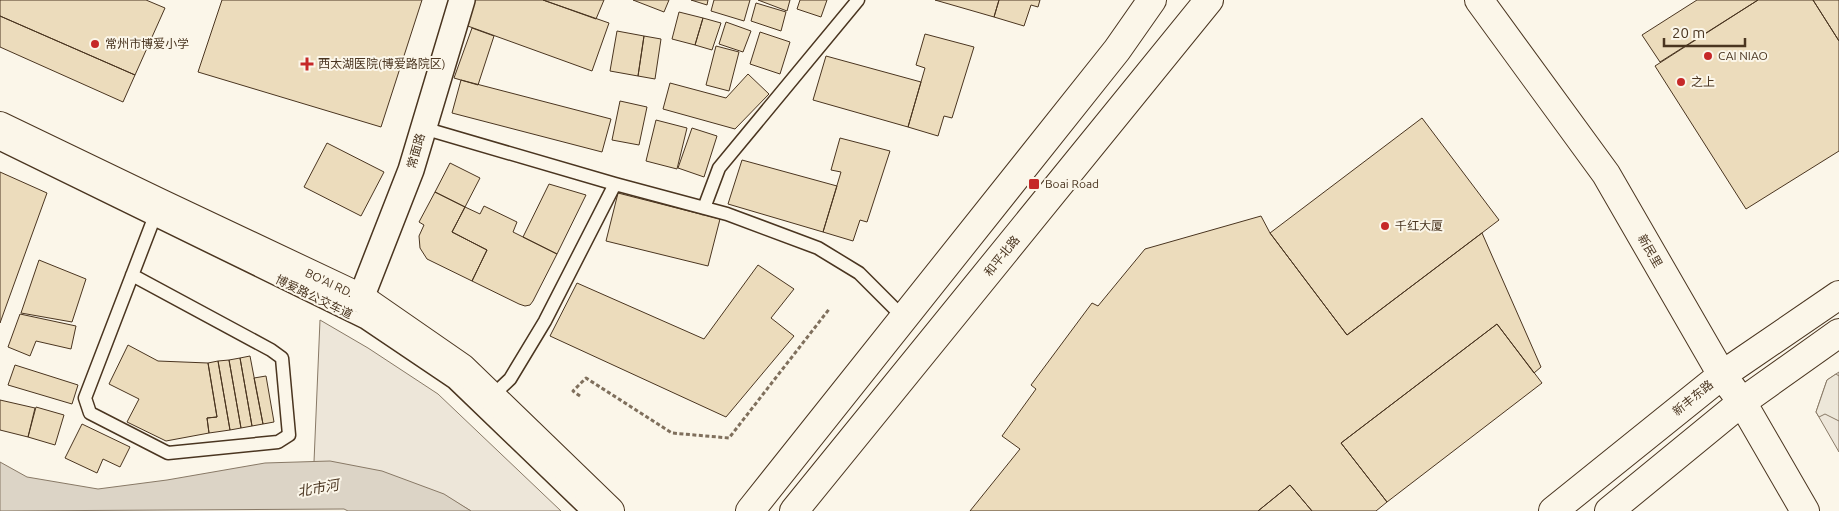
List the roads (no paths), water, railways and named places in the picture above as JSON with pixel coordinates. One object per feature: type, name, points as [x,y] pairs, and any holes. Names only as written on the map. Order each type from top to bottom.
[{"type":"main road","points":[[750,511],[1117,50],[1152,0]]},
{"type":"main road","name":"和平北路","points":[[794,511],[1209,0]]},
{"type":"main road","name":"新民里","points":[[1479,0],[1606,174],[1722,374],[1742,402],[1805,511]]},
{"type":"main road","name":"BO'AI RD.","points":[[0,126],[157,211],[361,298],[462,368],[610,511]]},
{"type":"main road","name":"新丰东路","points":[[1553,511],[1722,374],[1839,295]]},
{"type":"main road","points":[[1609,511],[1742,402],[1839,333]]},
{"type":"street","name":"常面路","points":[[361,298],[411,170],[462,0]]},
{"type":"lane","points":[[704,208],[719,168],[858,0]]},
{"type":"lane","points":[[423,128],[615,184],[727,214],[818,248],[859,273],[904,318]]},
{"type":"lane","name":"博爱路公交车道","points":[[0,144],[157,211],[364,322],[453,382],[587,511]]},
{"type":"lane","points":[[491,397],[510,379],[545,321],[615,184]]},
{"type":"lane","points":[[132,275],[271,350],[282,358],[290,435],[278,442],[168,453],[90,413],[85,398],[132,275],[157,211]]},
{"type":"water","name":"北市河","points":[[330,461],[382,471],[444,494],[471,511],[348,511],[344,509],[0,511],[0,462],[27,477],[98,489],[167,480],[265,463]]},
{"type":"place","name":"常州市博爱小学","points":[[95,44]]},
{"type":"place","name":"CAI NIAO","points":[[1708,56]]},
{"type":"place","name":"西太湖医院(博爱路院区)","points":[[307,64]]},
{"type":"place","name":"之上","points":[[1681,82]]},
{"type":"place","name":"Boai Road","points":[[1034,184]]},
{"type":"place","name":"千红大厦","points":[[1385,226]]}]
